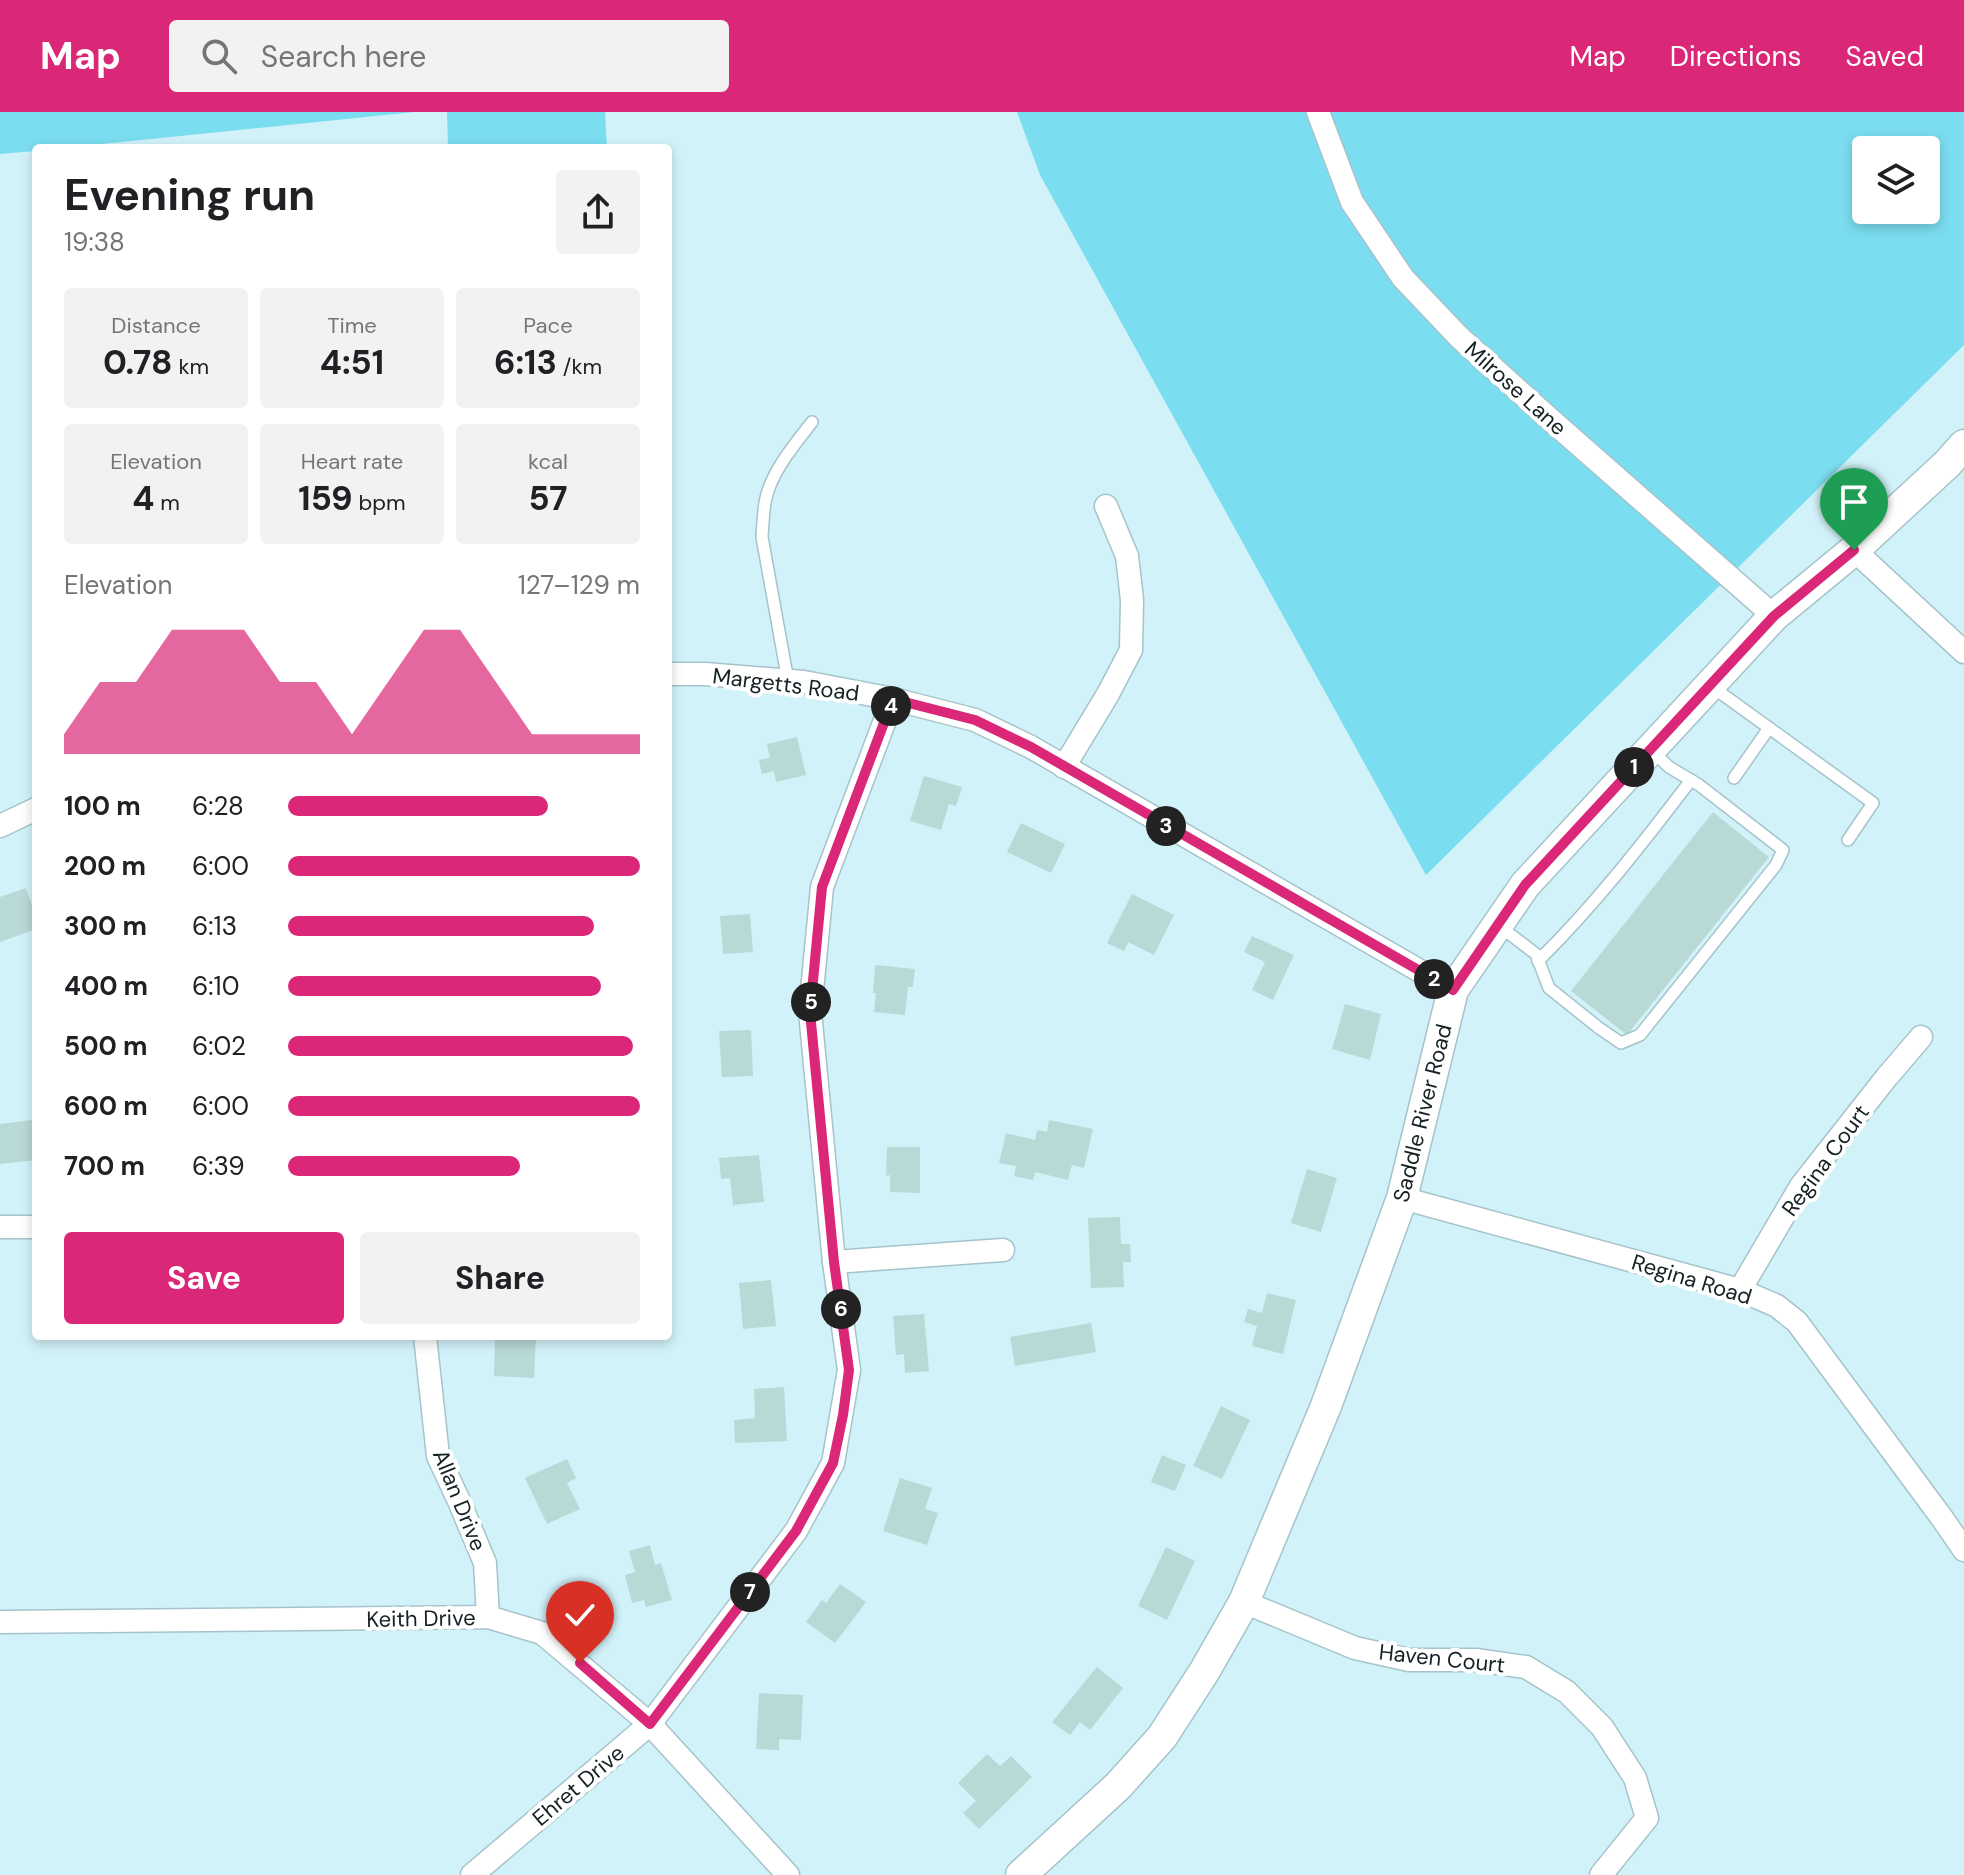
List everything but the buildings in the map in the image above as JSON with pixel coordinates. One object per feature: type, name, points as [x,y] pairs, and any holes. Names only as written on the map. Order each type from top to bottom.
[{"type":"main road","name":"Saddle River Road","points":[[1021,1875],[1118,1786],[1162,1737],[1244,1602],[1326,1406],[1402,1198],[1453,990],[1525,885],[1774,616],[1854,550],[1964,445]]},
{"type":"street","name":"Milrose Lane","points":[[1318,112],[1352,202],[1403,278],[1459,337],[1774,616]]},
{"type":"street","points":[[1064,767],[1131,650],[1132,600],[1127,556],[1106,506]]},
{"type":"street","points":[[1854,550],[1964,652]]},
{"type":"street","name":"Margetts Road","points":[[672,674],[804,682],[893,699],[975,720],[1031,747],[1453,990]]},
{"type":"street","name":"Ehret Drive","points":[[472,1875],[650,1724],[796,1531],[833,1463],[849,1370],[834,1262],[810,1012],[822,887],[893,699]]},
{"type":"street","points":[[0,826],[32,811]]},
{"type":"street","name":"Regina Court","points":[[1740,1290],[1801,1186],[1921,1037]]},
{"type":"street","name":"Regina Road","points":[[1402,1198],[1740,1290],[1777,1306],[1797,1322],[1964,1550]]},
{"type":"street","points":[[0,1227],[32,1227]]},
{"type":"street","points":[[834,1262],[1003,1250]]},
{"type":"street","name":"Allan Drive","points":[[425,1340],[438,1456],[485,1563],[488,1617]]},
{"type":"street","name":"Haven Court","points":[[1244,1602],[1355,1648],[1409,1660],[1476,1660],[1526,1667],[1567,1692],[1602,1727],[1635,1778],[1647,1818],[1601,1875]]},
{"type":"street","name":"Keith Drive","points":[[0,1622],[488,1617],[542,1633],[650,1724],[788,1875]]},
{"type":"lane","points":[[788,681],[762,537],[763,515],[766,495],[785,458],[812,422]]},
{"type":"lane","points":[[1710,685],[1873,803],[1848,840]]},
{"type":"lane","points":[[1734,778],[1769,728]]},
{"type":"lane","points":[[1498,925],[1536,954],[1549,988],[1599,1028],[1621,1043],[1640,1035],[1776,865],[1783,850],[1691,780],[1669,767],[1650,749]]},
{"type":"lane","points":[[1538,961],[1562,938],[1691,780]]},
{"type":"shaded area","points":[[0,112],[414,112],[102,144],[32,144],[32,151],[0,154]]},
{"type":"shaded area","points":[[447,112],[605,112],[607,144],[448,144]]},
{"type":"shaded area","points":[[1017,112],[1964,112],[1964,345],[1426,875],[1040,175]]},
{"type":"route","points":[[580,1663],[650,1724],[796,1531],[833,1463],[849,1370],[834,1262],[810,1012],[822,887],[893,699],[975,720],[1031,747],[1453,990],[1525,885],[1774,616],[1854,550]]}]
